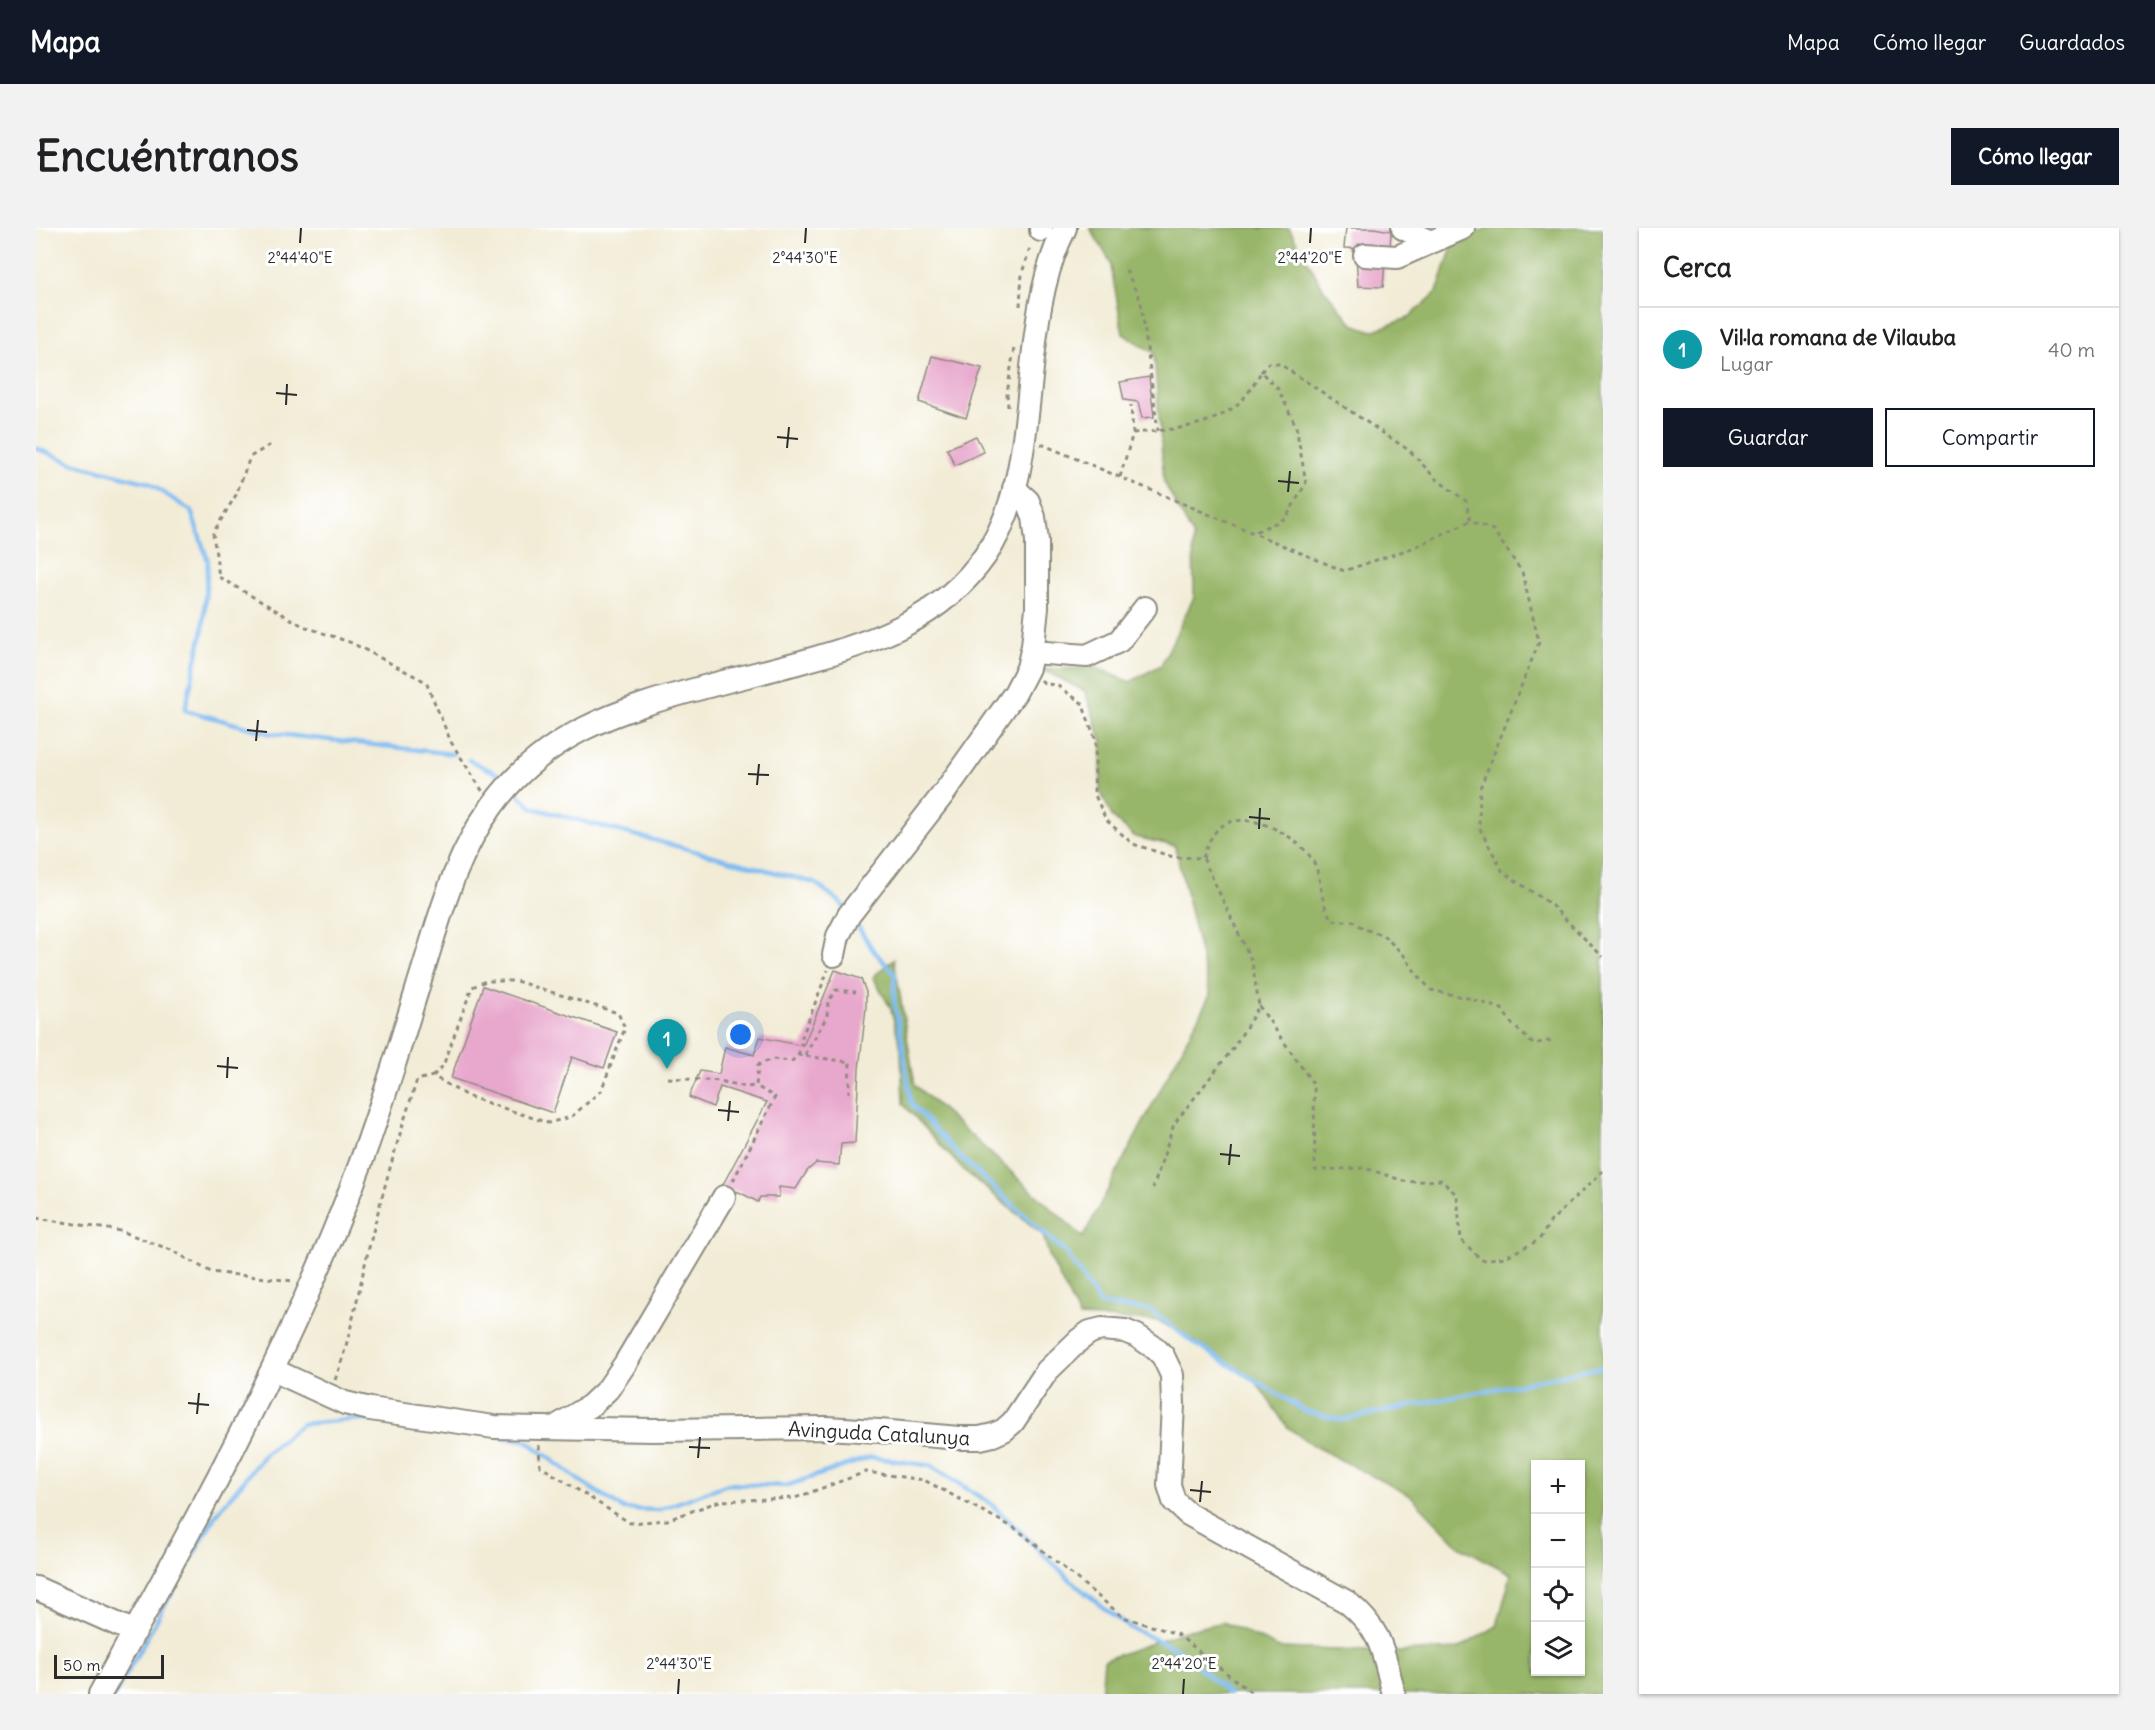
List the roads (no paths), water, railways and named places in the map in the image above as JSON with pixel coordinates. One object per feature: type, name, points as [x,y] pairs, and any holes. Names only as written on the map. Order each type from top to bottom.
[{"type":"street","points":[[100,1694],[220,1473],[273,1370],[312,1285],[385,1094],[447,895],[468,843],[492,806],[517,776],[545,751],[571,734],[658,700],[841,651],[886,635],[944,601],[967,579],[987,552],[1005,519],[1014,488],[1023,442],[1040,303],[1050,262],[1065,228]]},
{"type":"street","points":[[1404,228],[1431,242]]},
{"type":"street","points":[[1365,255],[1397,257],[1463,228]]},
{"type":"street","points":[[834,955],[838,936],[849,915],[944,793],[1010,701],[1030,660],[1038,575],[1034,517],[1029,501],[1014,488]]},
{"type":"street","points":[[1030,660],[1087,656],[1119,641],[1145,608]]},
{"type":"street","points":[[546,1428],[590,1406],[608,1389],[724,1197]]},
{"type":"street","name":"Avinguda Catalunya","points":[[273,1370],[345,1403],[370,1409],[494,1427],[652,1430],[826,1428],[980,1438],[1004,1430],[1013,1422],[1047,1371],[1079,1340],[1090,1332],[1102,1329],[1125,1331],[1155,1348],[1163,1356],[1172,1375],[1173,1405],[1168,1485],[1174,1501],[1188,1514],[1347,1602],[1359,1612],[1368,1620],[1378,1638],[1394,1694]]},
{"type":"street","points":[[36,1588],[135,1632]]},
{"type":"waterway","points":[[36,448],[72,463],[149,483],[191,511],[208,561],[203,629],[185,710],[268,733],[454,754]]},
{"type":"waterway","points":[[469,760],[498,774]]},
{"type":"waterway","points":[[518,794],[533,808],[815,883],[845,908]]},
{"type":"waterway","points":[[855,922],[873,950],[895,974],[894,1001],[911,1103],[958,1155],[1066,1253],[1101,1305],[1150,1310],[1194,1343],[1305,1411],[1341,1420],[1603,1367]]},
{"type":"waterway","points":[[115,1694],[215,1516],[265,1454],[302,1424],[370,1420]]},
{"type":"waterway","points":[[503,1438],[527,1441],[583,1483],[624,1509],[658,1510],[728,1484],[786,1486],[871,1457],[931,1466],[990,1503],[1078,1587],[1130,1628],[1179,1650],[1229,1694]]},
{"type":"place","name":"Vil·la romana de Vilauba","points":[[667,1069]]}]
